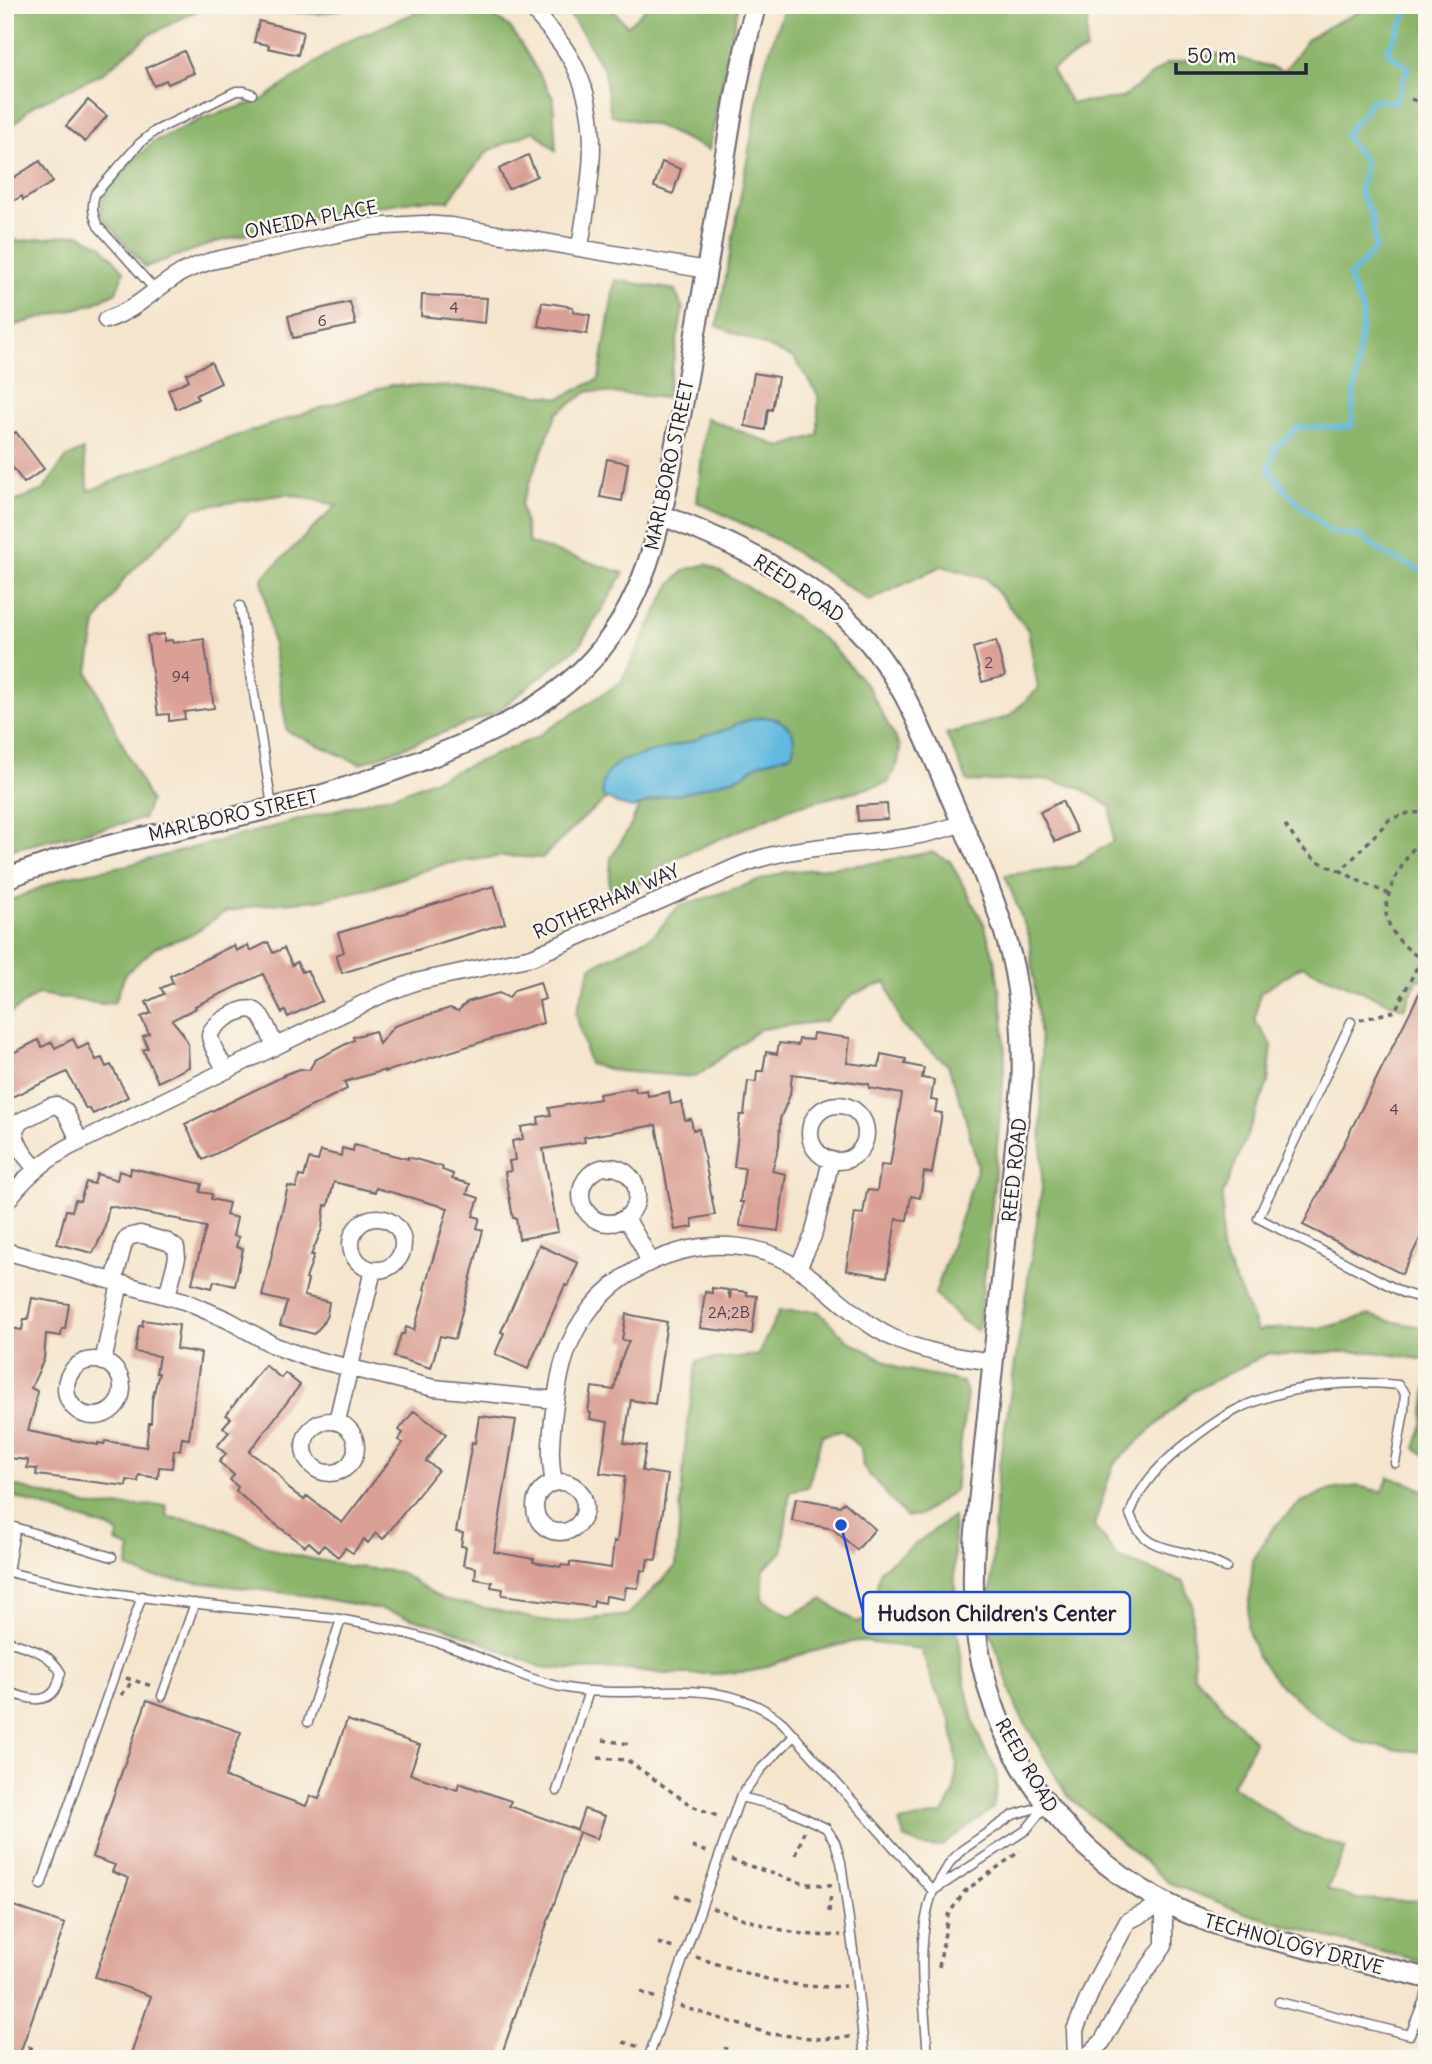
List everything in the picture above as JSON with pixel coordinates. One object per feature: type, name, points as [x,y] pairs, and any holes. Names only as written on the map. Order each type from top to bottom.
[{"type":"street","points":[[529,5],[564,47],[577,70],[590,114],[591,170],[580,247]]},
{"type":"street","name":"MARLBORO STREET","points":[[5,879],[106,845],[273,809],[359,783],[481,736],[515,719],[570,680],[602,647],[628,610],[648,564],[661,515],[707,270],[733,110],[756,5]]},
{"type":"street","name":"ONEIDA PLACE","points":[[106,320],[123,314],[176,275],[211,261],[370,227],[423,224],[451,226],[707,270]]},
{"type":"street","name":"REED ROAD","points":[[661,515],[725,541],[788,576],[829,604],[866,638],[904,693],[986,879],[1006,939],[1016,984],[1022,1035],[1020,1110],[973,1561],[976,1634],[986,1681],[1001,1723],[1046,1805],[1097,1858],[1164,1903]]},
{"type":"street","name":"ROTHERHAM WAY","points":[[5,1204],[45,1160],[381,995],[415,982],[541,954],[750,861],[791,851],[934,832],[962,823]]},
{"type":"street","points":[[226,1070],[210,1033],[215,1024],[243,1010],[250,1009],[259,1014],[275,1046]]},
{"type":"street","points":[[36,1168],[26,1157],[15,1136],[19,1122],[51,1106],[59,1106],[66,1113],[80,1142]]},
{"type":"street","points":[[798,1268],[813,1236],[831,1160]]},
{"type":"street","points":[[626,1218],[649,1262]]},
{"type":"street","points":[[103,1362],[124,1243],[128,1237],[138,1234],[168,1242],[176,1248],[177,1255],[167,1296]]},
{"type":"street","points":[[554,1482],[550,1453],[556,1400],[570,1340],[595,1303],[629,1273],[649,1262],[692,1249],[725,1247],[766,1254],[798,1268],[851,1311],[892,1338],[951,1355],[994,1362]]},
{"type":"street","points":[[5,1251],[206,1309],[275,1346],[305,1357],[434,1388],[556,1400]]},
{"type":"street","points":[[337,1421],[373,1270]]},
{"type":"street","points":[[1076,2059],[1075,2030],[1084,2006],[1128,1921],[1164,1903],[1164,1945],[1123,2005],[1102,2042],[1084,2059]]},
{"type":"street","name":"TECHNOLOGY DRIVE","points":[[1164,1903],[1230,1929],[1427,1978]]},
{"type":"lane","points":[[156,291],[98,226],[93,216],[95,194],[140,143],[155,131],[236,91],[252,94]]},
{"type":"lane","points":[[240,606],[273,809]]},
{"type":"lane","points":[[1351,1022],[1258,1218],[1404,1293],[1427,1300]]},
{"type":"lane","points":[[1226,1568],[1155,1545],[1135,1528],[1130,1514],[1145,1481],[1215,1422],[1265,1397],[1304,1389],[1346,1382],[1398,1385],[1405,1393],[1395,1463]]},
{"type":"lane","points":[[5,1523],[112,1557]]},
{"type":"lane","points":[[14,1527],[6,1571],[82,1587],[341,1619],[395,1630],[427,1639],[546,1683],[589,1691],[705,1692],[738,1697],[770,1712],[795,1735],[933,1891]]},
{"type":"lane","points":[[41,1885],[142,1596]]},
{"type":"lane","points":[[163,1693],[195,1603]]},
{"type":"lane","points":[[308,1722],[341,1619]]},
{"type":"lane","points":[[5,1640],[41,1653],[54,1661],[61,1673],[56,1690],[44,1699],[30,1699],[5,1690]]},
{"type":"lane","points":[[557,1791],[589,1691]]},
{"type":"lane","points":[[648,2059],[740,1797],[762,1768],[795,1735]]},
{"type":"lane","points":[[740,1797],[782,1807],[825,1828],[835,1842],[841,1862],[865,2059]]},
{"type":"lane","points":[[928,2059],[922,1950],[923,1927],[933,1891],[951,1861],[962,1850],[1013,1815],[1046,1805]]},
{"type":"lane","points":[[933,1891],[1026,1830],[1046,1805]]},
{"type":"lane","points":[[1279,2002],[1410,2035],[1427,1992]]},
{"type":"path","points":[[1411,99],[1427,106]]},
{"type":"path","points":[[1342,871],[1390,818],[1427,812]]},
{"type":"path","points":[[1285,825],[1298,844],[1317,862],[1389,894]]},
{"type":"path","points":[[1351,1022],[1395,1011],[1421,959],[1398,942],[1386,917],[1389,894],[1403,864],[1427,832]]},
{"type":"path","points":[[114,1674],[163,1693]]},
{"type":"path","points":[[5,1723],[7,1717]]},
{"type":"path","points":[[603,1740],[629,1744]]},
{"type":"path","points":[[598,1758],[626,1760],[692,1806],[721,1817]]},
{"type":"path","points":[[796,1855],[805,1828]]},
{"type":"path","points":[[692,1847],[805,1884],[844,1884]]},
{"type":"path","points":[[939,1967],[948,1916],[965,1891],[1023,1849]]},
{"type":"path","points":[[829,1912],[832,1885]]},
{"type":"path","points":[[675,1895],[782,1931],[814,1936],[850,1934]]},
{"type":"path","points":[[658,1943],[778,1983],[832,1988],[858,1985]]},
{"type":"path","points":[[641,1992],[770,2034],[820,2039],[864,2036]]},
{"type":"path","points":[[28,2047],[37,2050],[34,2059]]},
{"type":"path","points":[[722,2059],[726,2047]]},
{"type":"green space","points":[[5,5],[342,5],[342,9],[319,14],[205,6],[149,35],[102,74],[32,106],[5,134]]},
{"type":"green space","points":[[563,5],[609,5],[627,26],[646,5],[738,5],[709,150],[655,125],[611,115],[604,71]]},
{"type":"green space","points":[[785,5],[1088,5],[1086,50],[1051,69],[1071,103],[1122,98],[1166,64],[1221,53],[1284,71],[1308,39],[1331,25],[1375,5],[1427,5],[1427,981],[1418,979],[1404,1009],[1302,966],[1260,993],[1255,1021],[1272,1045],[1268,1083],[1223,1194],[1221,1249],[1258,1332],[1263,1329],[1323,1328],[1370,1315],[1427,1328],[1427,1360],[1374,1352],[1287,1355],[1269,1353],[1193,1391],[1113,1465],[1094,1526],[1118,1558],[1184,1582],[1192,1604],[1194,1675],[1255,1742],[1232,1785],[1299,1832],[1346,1848],[1327,1889],[1355,1899],[1427,1901],[1427,1962],[1361,1947],[1245,1913],[1169,1883],[1066,1794],[1017,1709],[989,1627],[997,1480],[1042,1188],[1041,1047],[1029,936],[1005,875],[1074,866],[1113,841],[1111,807],[1078,787],[1044,779],[968,782],[946,734],[1008,717],[1038,689],[1028,630],[986,578],[941,566],[869,601],[777,540],[697,502],[706,418],[781,447],[818,435],[818,395],[794,358],[717,326],[764,67]]},
{"type":"green space","points":[[459,6],[483,10],[510,27],[553,98],[556,151],[534,131],[488,151],[449,201],[419,200],[334,213],[216,242],[145,267],[101,215],[102,198],[120,173],[153,142],[201,119],[262,100],[344,43],[415,13]]},
{"type":"green space","points":[[79,234],[102,246],[124,271],[116,292],[93,304],[5,328],[5,240],[21,241]]},
{"type":"green space","points":[[615,280],[675,290],[683,309],[666,398],[589,391],[557,413],[521,504],[529,543],[624,573],[579,646],[495,713],[360,764],[287,731],[262,578],[337,505],[287,494],[195,508],[124,579],[96,623],[88,672],[150,801],[143,819],[5,852],[5,506],[43,490],[66,458],[83,450],[89,491],[176,456],[390,385],[494,388],[560,398],[599,379]]},
{"type":"green space","points":[[707,564],[775,603],[831,645],[868,687],[900,747],[898,763],[888,783],[794,807],[673,859],[639,884],[608,899],[611,858],[639,806],[664,796],[681,794],[741,776],[760,763],[788,755],[779,720],[761,717],[738,723],[729,729],[696,740],[621,761],[609,771],[602,785],[603,796],[607,799],[542,858],[502,856],[444,864],[372,888],[317,900],[260,905],[225,912],[191,935],[156,947],[126,973],[114,1003],[102,1004],[38,994],[5,1017],[5,903],[65,877],[128,865],[404,792],[535,738],[621,682],[670,585],[685,570]]},
{"type":"green space","points":[[931,852],[950,861],[984,924],[995,961],[1003,1014],[1005,1059],[978,1331],[961,1320],[935,1294],[978,1167],[962,1105],[948,1065],[902,1026],[886,982],[853,994],[825,1021],[760,1029],[696,1077],[617,1071],[589,1064],[576,1013],[591,967],[654,935],[678,907],[785,872],[867,864]]},
{"type":"green space","points":[[779,1311],[818,1311],[847,1340],[898,1368],[963,1382],[967,1393],[955,1490],[920,1515],[906,1517],[863,1467],[861,1448],[841,1431],[822,1435],[808,1487],[790,1491],[782,1552],[764,1569],[762,1599],[790,1616],[822,1599],[856,1622],[882,1619],[893,1604],[876,1592],[880,1570],[953,1516],[956,1621],[965,1684],[973,1720],[997,1772],[997,1787],[993,1808],[942,1846],[924,1847],[905,1838],[899,1822],[943,1814],[954,1794],[957,1763],[951,1720],[934,1687],[921,1649],[857,1641],[802,1654],[753,1671],[717,1674],[541,1667],[453,1630],[384,1610],[310,1596],[147,1576],[127,1568],[131,1549],[116,1542],[119,1534],[112,1529],[5,1494],[5,1478],[14,1486],[94,1507],[166,1505],[168,1517],[207,1522],[279,1552],[348,1566],[399,1572],[443,1599],[555,1623],[628,1615],[676,1566],[686,1435],[697,1361],[758,1355]]},
{"type":"green space","points":[[1427,1385],[1427,1456],[1415,1448],[1423,1424]]},
{"type":"green space","points":[[1389,1477],[1427,1492],[1427,1752],[1397,1750],[1354,1741],[1319,1718],[1277,1682],[1257,1656],[1247,1628],[1253,1560],[1273,1528],[1301,1502],[1330,1490],[1358,1486],[1382,1492]]},
{"type":"water","points":[[761,717],[775,719],[791,730],[794,743],[793,751],[789,755],[760,763],[741,776],[681,794],[664,796],[633,808],[617,804],[603,796],[602,785],[606,776],[621,761],[696,740]]},
{"type":"building","points":[[259,21],[303,32],[298,55],[254,42]]},
{"type":"building","points":[[184,51],[194,73],[168,84],[166,80],[154,86],[146,68]]},
{"type":"building","points":[[88,100],[107,116],[85,142],[66,126]]},
{"type":"building","points":[[528,155],[537,176],[508,189],[499,169]]},
{"type":"building","points":[[40,161],[53,182],[23,200],[22,196],[5,206],[5,183]]},
{"type":"building","points":[[662,162],[681,169],[673,194],[654,187]]},
{"type":"building","points":[[422,295],[487,298],[485,323],[421,316]]},
{"type":"building","points":[[350,302],[356,325],[293,338],[288,316]]},
{"type":"building","points":[[542,302],[573,307],[573,312],[590,315],[587,334],[538,326]]},
{"type":"building","points":[[211,362],[221,383],[196,395],[198,399],[176,409],[168,390],[189,380],[186,374]]},
{"type":"building","points":[[754,373],[778,377],[765,430],[745,426]]},
{"type":"building","points":[[16,432],[44,469],[24,483],[5,457],[5,440]]},
{"type":"building","points":[[607,459],[628,463],[622,501],[600,497]]},
{"type":"building","points":[[164,634],[164,641],[172,640],[173,643],[204,639],[214,708],[184,712],[185,719],[169,721],[169,714],[158,715],[147,636]]},
{"type":"building","points":[[996,641],[1005,676],[982,682],[973,648]]},
{"type":"building","points":[[1062,801],[1077,832],[1055,842],[1040,812]]},
{"type":"building","points":[[887,804],[888,819],[858,821],[857,806]]},
{"type":"building","points":[[494,886],[505,923],[342,973],[336,955],[344,952],[338,933]]},
{"type":"building","points":[[268,942],[273,953],[284,948],[292,965],[297,962],[302,972],[307,970],[322,1001],[288,1017],[285,1011],[282,1013],[263,974],[195,1006],[196,1008],[172,1020],[188,1044],[189,1067],[158,1082],[143,1050],[148,1048],[143,1036],[149,1034],[141,1017],[151,1013],[146,1002],[164,994],[161,988],[173,983],[170,976],[234,945],[236,951],[248,945],[250,951]]},
{"type":"building","points":[[1427,978],[1427,1225],[1402,1274],[1303,1225]]},
{"type":"building","points":[[540,982],[545,999],[539,1001],[543,1023],[344,1082],[347,1089],[203,1160],[185,1124],[283,1075],[300,1069],[309,1070],[315,1060],[354,1040],[353,1037],[375,1031],[379,1044],[394,1026],[450,1008],[458,1011],[467,1002],[499,993],[509,998],[514,990]]},
{"type":"building","points":[[813,1033],[850,1038],[847,1063],[879,1067],[881,1054],[906,1059],[905,1064],[924,1068],[922,1078],[934,1080],[931,1100],[937,1101],[935,1112],[942,1113],[932,1173],[924,1172],[920,1198],[911,1196],[907,1220],[896,1219],[887,1277],[846,1270],[855,1213],[863,1214],[867,1190],[877,1191],[881,1165],[890,1166],[902,1094],[869,1088],[869,1084],[792,1074],[790,1095],[780,1119],[779,1146],[772,1171],[786,1174],[778,1231],[740,1226],[745,1168],[734,1167],[740,1115],[744,1115],[748,1081],[756,1082],[757,1071],[763,1071],[766,1052],[777,1054],[779,1043],[798,1045],[799,1039],[812,1040]]},
{"type":"building","points":[[73,1039],[78,1049],[88,1044],[96,1060],[102,1058],[106,1067],[111,1065],[128,1097],[93,1114],[89,1108],[86,1109],[67,1072],[5,1100],[5,1057],[38,1040],[42,1047],[52,1042],[55,1048]]},
{"type":"building","points":[[635,1088],[636,1092],[647,1090],[648,1096],[669,1092],[671,1104],[681,1102],[685,1120],[691,1119],[693,1130],[699,1129],[715,1215],[692,1219],[693,1227],[675,1230],[656,1125],[584,1137],[585,1142],[543,1149],[558,1232],[519,1239],[505,1172],[511,1171],[509,1161],[515,1160],[512,1141],[523,1139],[521,1127],[539,1124],[538,1117],[551,1115],[549,1108],[600,1099],[599,1094]]},
{"type":"building","points":[[354,1145],[443,1167],[442,1170],[453,1174],[452,1179],[470,1184],[467,1194],[479,1198],[473,1216],[480,1218],[477,1228],[483,1230],[455,1339],[440,1336],[431,1368],[394,1357],[406,1327],[414,1330],[448,1208],[376,1188],[375,1192],[334,1182],[328,1206],[325,1205],[322,1229],[311,1255],[314,1255],[304,1296],[329,1302],[322,1325],[314,1334],[280,1325],[287,1302],[262,1296],[288,1186],[296,1188],[299,1176],[304,1177],[309,1159],[318,1161],[321,1151],[341,1156],[342,1148],[353,1151]]},
{"type":"building","points":[[131,1168],[202,1184],[200,1192],[212,1194],[211,1199],[229,1203],[226,1215],[237,1218],[233,1236],[239,1237],[236,1247],[243,1249],[235,1286],[214,1281],[212,1288],[192,1283],[206,1227],[182,1220],[109,1206],[104,1231],[93,1253],[57,1244],[66,1210],[72,1211],[75,1200],[80,1201],[86,1182],[94,1184],[97,1174],[117,1180],[119,1171],[130,1175]]},
{"type":"building","points":[[539,1245],[578,1263],[568,1286],[565,1285],[528,1369],[495,1354],[504,1333],[501,1332]]},
{"type":"building","points":[[712,1288],[728,1290],[730,1299],[731,1290],[757,1296],[752,1334],[700,1328],[705,1292],[712,1293]]},
{"type":"building","points":[[32,1298],[69,1304],[65,1329],[62,1329],[61,1336],[46,1334],[44,1359],[31,1388],[37,1391],[28,1431],[98,1445],[104,1444],[105,1441],[146,1447],[152,1400],[159,1373],[156,1373],[159,1356],[135,1352],[139,1326],[142,1326],[143,1320],[179,1325],[176,1349],[201,1353],[189,1439],[182,1438],[180,1450],[174,1450],[172,1468],[159,1467],[158,1478],[139,1475],[138,1482],[127,1480],[126,1486],[36,1475],[37,1469],[27,1468],[28,1460],[8,1458],[10,1447],[5,1447],[5,1327],[22,1330],[24,1319],[28,1319]]},
{"type":"building","points":[[626,1314],[667,1322],[655,1404],[631,1400],[624,1443],[646,1446],[642,1471],[668,1475],[656,1560],[648,1559],[646,1571],[641,1570],[638,1588],[626,1587],[624,1599],[606,1596],[605,1603],[594,1601],[593,1607],[502,1595],[503,1589],[491,1587],[492,1582],[475,1579],[476,1568],[463,1565],[466,1547],[461,1546],[463,1533],[456,1532],[479,1416],[516,1420],[494,1552],[561,1567],[570,1566],[570,1562],[611,1568],[625,1476],[600,1473],[608,1422],[590,1419],[591,1413],[588,1412],[592,1387],[614,1390],[620,1362],[629,1341],[622,1340]]},
{"type":"building","points":[[265,1365],[281,1378],[285,1373],[300,1385],[249,1452],[277,1473],[288,1488],[304,1500],[307,1496],[342,1523],[403,1443],[398,1440],[403,1433],[399,1430],[414,1411],[446,1434],[426,1461],[438,1470],[383,1539],[376,1533],[368,1543],[364,1539],[353,1553],[345,1548],[338,1557],[324,1545],[319,1551],[309,1542],[305,1546],[236,1491],[238,1487],[230,1480],[234,1475],[219,1462],[226,1454],[217,1446],[229,1432],[223,1427],[231,1418],[226,1415]]},
{"type":"building","points":[[796,1498],[840,1506],[844,1502],[875,1529],[857,1550],[833,1529],[792,1521]]},
{"type":"building","points":[[147,1700],[241,1732],[225,1777],[306,1806],[310,1796],[319,1799],[347,1720],[420,1745],[410,1774],[457,1790],[459,1783],[511,1801],[509,1806],[577,1830],[584,1809],[605,1816],[597,1839],[579,1832],[500,2059],[129,2059],[151,1996],[95,1977],[129,1878],[112,1872],[115,1865],[92,1857]]},
{"type":"building","points":[[5,1903],[65,1924],[18,2059],[5,2059]]},
{"type":"waterway","points":[[1407,5],[1404,19],[1387,52],[1408,68],[1396,101],[1372,100],[1345,136],[1366,162],[1360,191],[1372,216],[1376,248],[1349,277],[1363,312],[1351,427],[1299,427],[1274,450],[1269,470],[1296,501],[1331,532],[1361,536],[1387,555],[1427,573]]},
{"type":"place","name":"Hudson Children's Center","points":[[841,1525]]}]
